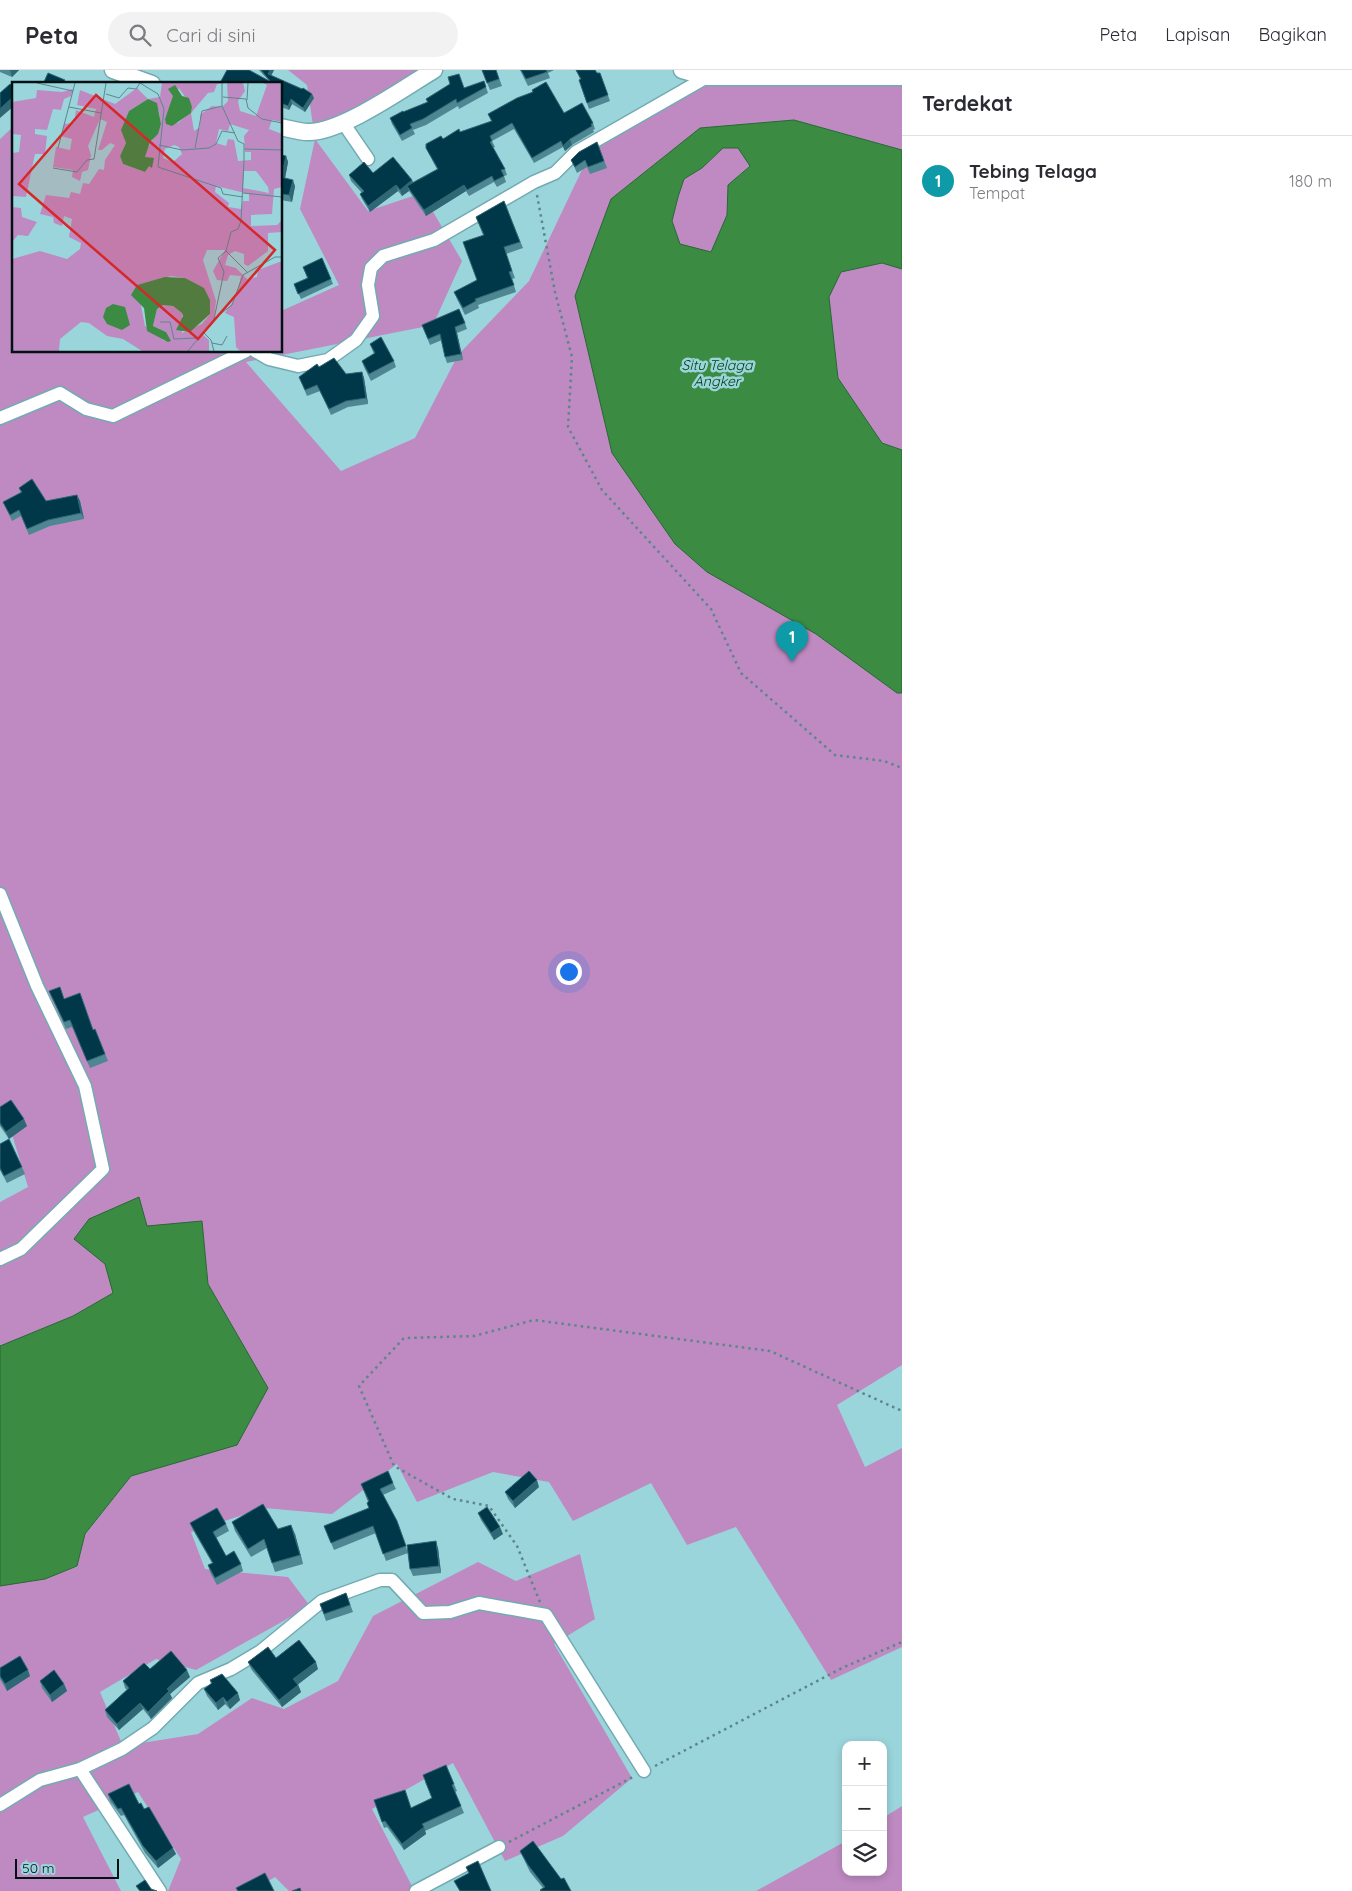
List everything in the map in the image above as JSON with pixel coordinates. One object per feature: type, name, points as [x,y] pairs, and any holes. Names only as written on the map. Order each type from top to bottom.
[{"type":"street","points":[[113,70],[146,82]]},
{"type":"street","points":[[282,127],[307,132],[325,130],[344,124],[434,70]]},
{"type":"street","points":[[682,70],[707,77],[840,73],[902,77]]},
{"type":"street","points":[[257,352],[269,359],[298,366],[328,360],[356,340],[373,316],[368,285],[372,268],[383,256],[434,240],[534,182],[555,174],[576,152],[707,77]]},
{"type":"street","points":[[344,124],[368,159]]},
{"type":"street","points":[[0,418],[60,393],[86,409],[113,416],[244,352]]},
{"type":"street","points":[[0,894],[36,986],[84,1086],[103,1168],[22,1249],[0,1259]]},
{"type":"street","points":[[0,1805],[40,1780],[80,1769],[122,1749],[153,1728],[198,1683],[231,1670],[261,1651],[322,1601],[380,1580],[392,1580],[423,1613],[450,1612],[479,1603],[546,1615],[644,1771]]},
{"type":"street","points":[[80,1769],[160,1891]]},
{"type":"street","points":[[416,1891],[499,1847]]},
{"type":"path","points":[[534,182],[555,292],[572,357],[568,427],[602,490],[711,609],[741,673],[835,755],[884,761],[902,768]]},
{"type":"path","points":[[546,1615],[517,1546],[490,1506],[453,1498],[394,1466],[359,1386],[404,1338],[474,1336],[534,1320],[770,1350],[902,1411]]},
{"type":"path","points":[[499,1847],[842,1668],[902,1642]]},
{"type":"shaded area","points":[[288,70],[435,70],[315,139],[307,85]]},
{"type":"shaded area","points":[[902,70],[902,150],[794,120],[700,128],[611,199],[816,634],[897,692],[902,693],[902,1365],[837,1405],[865,1467],[902,1448],[902,1647],[831,1680],[736,1527],[687,1545],[651,1483],[573,1521],[549,1482],[493,1472],[417,1502],[397,1464],[332,1514],[264,1508],[191,1532],[205,1569],[288,1577],[310,1606],[196,1670],[156,1659],[100,1692],[123,1746],[198,1734],[252,1698],[284,1709],[338,1681],[373,1616],[478,1562],[516,1581],[580,1554],[595,1619],[554,1644],[632,1778],[563,1836],[505,1861],[453,1763],[372,1809],[414,1890],[411,1891],[289,1891],[275,1877],[252,1891],[168,1891],[181,1859],[138,1792],[83,1817],[121,1891],[0,1891],[0,1586],[77,1567],[85,1535],[131,1476],[237,1445],[268,1388],[208,1284],[202,1221],[105,1264],[113,1293],[73,1316],[0,1346],[0,1202],[28,1187],[4,1108],[0,1107],[0,139],[12,128],[12,352],[282,352],[282,311],[339,285],[300,209],[315,139],[368,211],[422,193],[462,261],[433,325],[246,362],[341,471],[415,438],[458,355],[529,281],[590,153],[708,80]]},
{"type":"shaded area","points":[[723,148],[738,148],[750,165],[728,185],[727,215],[711,253],[679,244],[672,221],[684,179],[702,168]]},
{"type":"shaded area","points":[[882,263],[902,269],[902,450],[882,443],[838,378],[829,296],[841,272]]},
{"type":"shaded area","points":[[902,1806],[902,1891],[756,1891],[842,1843],[842,1876],[887,1876],[887,1815]]},
{"type":"water","name":"Situ Telaga Angker","points":[[794,120],[902,150],[902,269],[882,263],[841,272],[829,297],[838,378],[882,443],[902,450],[902,693],[897,693],[816,634],[707,572],[675,544],[612,453],[575,296],[611,199],[700,128]],"holes":[[[723,148],[738,148],[750,166],[728,185],[727,215],[711,252],[680,244],[672,221],[684,179],[702,168]]]},
{"type":"water","points":[[139,1197],[147,1226],[202,1221],[208,1284],[268,1388],[237,1445],[131,1476],[85,1534],[77,1566],[45,1579],[0,1586],[0,1346],[73,1316],[113,1293],[105,1264],[74,1239],[89,1219]]},
{"type":"building","points":[[227,70],[249,70],[271,82],[222,82],[221,81]]},
{"type":"building","points":[[261,70],[270,70],[268,74],[303,88],[312,94],[303,108],[291,99],[288,106],[282,103],[282,82],[271,82]]},
{"type":"building","points":[[482,70],[496,70],[499,79],[487,83]]},
{"type":"building","points":[[521,70],[546,70],[547,72],[526,79]]},
{"type":"building","points":[[576,70],[595,70],[597,73],[600,73],[608,95],[587,103],[579,80],[581,79]]},
{"type":"building","points":[[48,73],[65,80],[64,82],[44,82]]},
{"type":"building","points":[[459,74],[464,88],[484,81],[486,87],[457,103],[456,99],[423,119],[410,124],[412,128],[400,135],[390,118],[428,102],[426,99],[450,84],[448,77]]},
{"type":"building","points":[[546,82],[564,113],[582,103],[593,123],[591,124],[592,126],[570,139],[563,146],[561,141],[532,158],[512,123],[490,136],[492,141],[490,142],[505,169],[501,170],[504,176],[494,181],[492,176],[467,190],[464,185],[424,210],[407,186],[438,169],[426,148],[426,144],[441,136],[443,139],[459,129],[460,132],[492,121],[488,114],[517,98],[533,92],[532,90]]},
{"type":"building","points":[[10,84],[12,86],[12,98],[0,109],[0,93]]},
{"type":"building","points":[[597,142],[604,161],[588,167],[585,160],[575,167],[571,160],[579,152]]},
{"type":"building","points":[[282,155],[286,156],[282,173]]},
{"type":"building","points":[[393,157],[412,180],[400,190],[396,185],[368,206],[360,194],[364,191],[349,175],[364,162],[373,173]]},
{"type":"building","points":[[282,177],[293,180],[289,195],[282,194]]},
{"type":"building","points":[[504,201],[520,242],[504,247],[512,271],[509,272],[514,285],[475,299],[476,301],[463,308],[454,292],[477,280],[463,242],[484,235],[476,217]]},
{"type":"building","points":[[322,258],[331,279],[298,294],[294,284],[308,278],[303,267]]},
{"type":"building","points":[[459,309],[465,323],[455,327],[461,354],[445,357],[440,334],[428,339],[422,325]]},
{"type":"building","points":[[381,337],[394,361],[369,374],[362,361],[375,353],[370,344]]},
{"type":"building","points":[[334,358],[346,374],[362,372],[366,398],[346,401],[329,409],[317,385],[305,390],[299,377],[317,364],[319,367]]},
{"type":"building","points":[[32,479],[46,501],[77,495],[81,513],[48,520],[27,529],[19,510],[10,515],[3,502],[22,492],[19,488]]},
{"type":"building","points":[[60,987],[64,999],[80,993],[93,1030],[95,1029],[105,1054],[87,1061],[70,1020],[64,1022],[49,991]]},
{"type":"building","points":[[11,1100],[24,1119],[6,1132],[0,1123],[0,1107]]},
{"type":"building","points":[[9,1139],[22,1167],[4,1176],[0,1168],[0,1144]]},
{"type":"building","points":[[388,1471],[393,1483],[380,1489],[397,1521],[406,1546],[383,1554],[373,1526],[331,1543],[324,1526],[369,1508],[367,1503],[369,1501],[361,1484]]},
{"type":"building","points":[[529,1471],[537,1480],[513,1501],[505,1492]]},
{"type":"building","points":[[263,1504],[278,1529],[291,1525],[300,1555],[272,1563],[264,1539],[248,1549],[232,1522]]},
{"type":"building","points":[[487,1507],[500,1527],[491,1533],[478,1513]]},
{"type":"building","points":[[217,1508],[226,1524],[213,1532],[226,1556],[234,1551],[241,1564],[215,1578],[208,1565],[213,1563],[190,1523]]},
{"type":"building","points":[[436,1541],[439,1566],[410,1569],[407,1545]]},
{"type":"building","points":[[346,1593],[350,1605],[324,1614],[320,1604]]},
{"type":"building","points":[[299,1640],[316,1662],[293,1679],[298,1685],[279,1700],[248,1662],[268,1647],[276,1658]]},
{"type":"building","points":[[171,1651],[187,1670],[167,1689],[169,1691],[148,1712],[140,1703],[117,1724],[105,1710],[129,1688],[123,1681],[144,1663],[150,1669]]},
{"type":"building","points":[[20,1656],[28,1670],[5,1684],[0,1676],[0,1668]]},
{"type":"building","points":[[54,1670],[64,1684],[50,1695],[40,1681]]},
{"type":"building","points":[[222,1674],[238,1693],[227,1702],[223,1697],[216,1703],[204,1689],[212,1683],[210,1680]]},
{"type":"building","points":[[446,1765],[461,1806],[422,1824],[424,1827],[402,1844],[385,1821],[382,1822],[374,1800],[405,1790],[411,1808],[432,1798],[423,1775]]},
{"type":"building","points":[[129,1784],[139,1804],[141,1803],[144,1809],[149,1807],[173,1848],[156,1861],[143,1846],[121,1808],[118,1809],[108,1794]]},
{"type":"building","points":[[533,1841],[561,1879],[564,1878],[571,1891],[540,1890],[545,1887],[520,1851]]},
{"type":"building","points":[[478,1861],[491,1891],[460,1891],[454,1881],[469,1873],[466,1867]]},
{"type":"building","points":[[265,1873],[274,1891],[238,1891],[236,1888]]},
{"type":"building","points":[[145,1880],[151,1889],[157,1891],[140,1891],[136,1886]]},
{"type":"place","name":"Tebing Telaga","points":[[792,662]]}]
